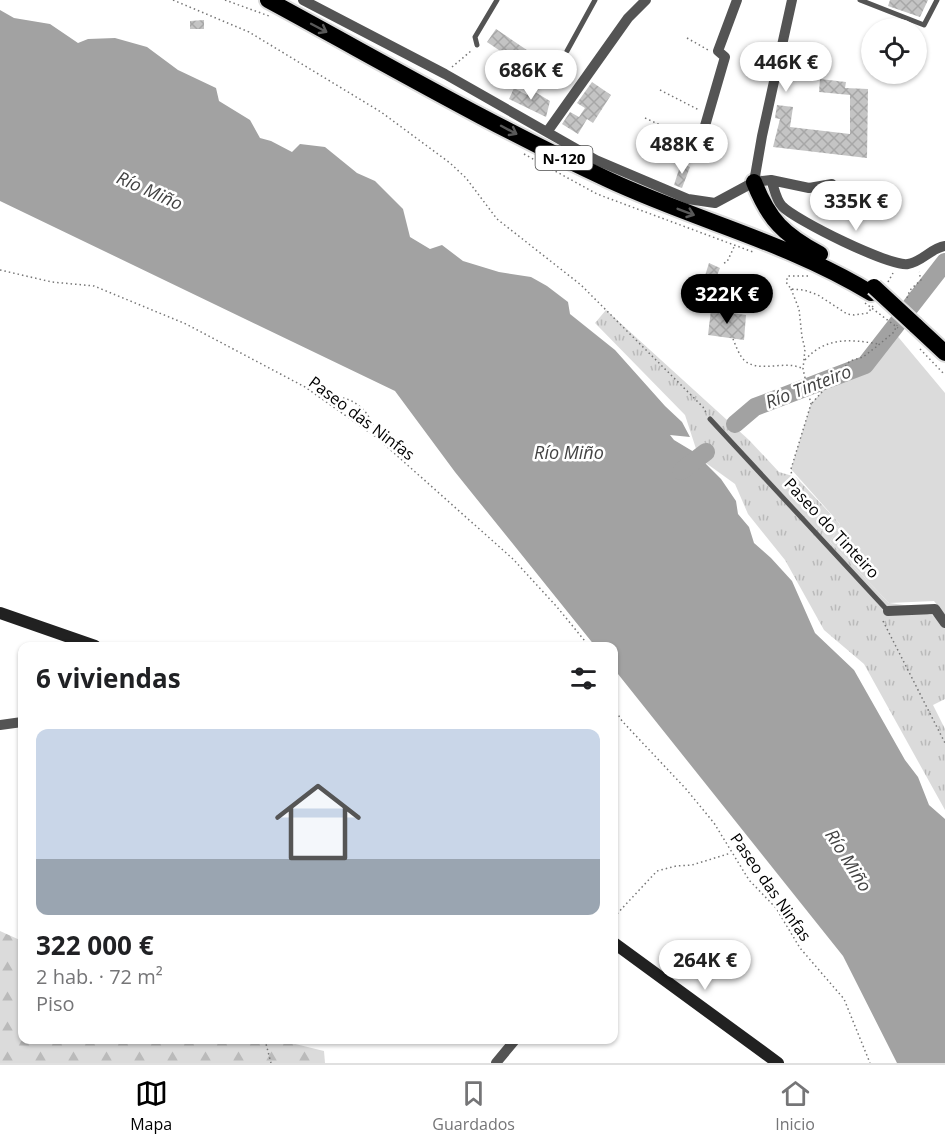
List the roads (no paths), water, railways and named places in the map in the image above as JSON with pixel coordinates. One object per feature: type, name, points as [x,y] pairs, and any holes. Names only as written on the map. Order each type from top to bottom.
[{"type":"highway","name":"N-120","points":[[268,0],[486,118],[600,176],[682,211],[801,255],[829,268],[874,294],[907,327],[945,353]]},
{"type":"highway","points":[[763,181],[763,205],[789,235],[874,294]]},
{"type":"main road","points":[[0,614],[83,642]]},
{"type":"main road","points":[[618,946],[778,1063]]},
{"type":"street","points":[[303,0],[445,74],[596,160],[688,199],[716,203],[763,181],[809,188],[832,184]]},
{"type":"street","points":[[547,132],[628,18],[646,0]]},
{"type":"street","points":[[700,143],[725,57],[718,51],[737,0]]},
{"type":"street","points":[[792,0],[762,136],[763,181],[781,205],[832,237],[899,265],[917,261],[936,248],[945,246]]},
{"type":"street","points":[[888,610],[936,609],[945,623]]},
{"type":"street","points":[[0,725],[18,723]]},
{"type":"street","points":[[496,1063],[511,1044]]},
{"type":"lane","points":[[477,45],[476,37],[497,0]]},
{"type":"lane","points":[[567,51],[595,0]]},
{"type":"lane","points":[[860,0],[924,25],[937,0]]},
{"type":"lane","name":"Paseo do Tinteiro","points":[[710,419],[888,610]]},
{"type":"water","name":"Río Miño","points":[[0,10],[14,18],[50,24],[78,43],[88,39],[115,38],[147,47],[178,70],[216,88],[219,101],[250,120],[260,138],[292,152],[300,144],[325,147],[357,173],[375,181],[403,209],[410,237],[430,249],[442,245],[463,261],[499,272],[531,277],[568,302],[570,314],[615,350],[682,422],[690,437],[670,435],[694,452],[721,479],[736,501],[738,514],[749,527],[754,543],[792,581],[815,633],[854,670],[905,760],[918,777],[929,805],[945,819],[945,1063],[897,1063],[843,956],[618,674],[618,642],[592,642],[455,472],[395,391],[0,201]]},
{"type":"waterway","name":"Río Tinteiro","points":[[735,424],[755,407],[865,365],[945,262]]},
{"type":"waterway","name":"Río Tinteiro","points":[[681,471],[706,452]]}]
